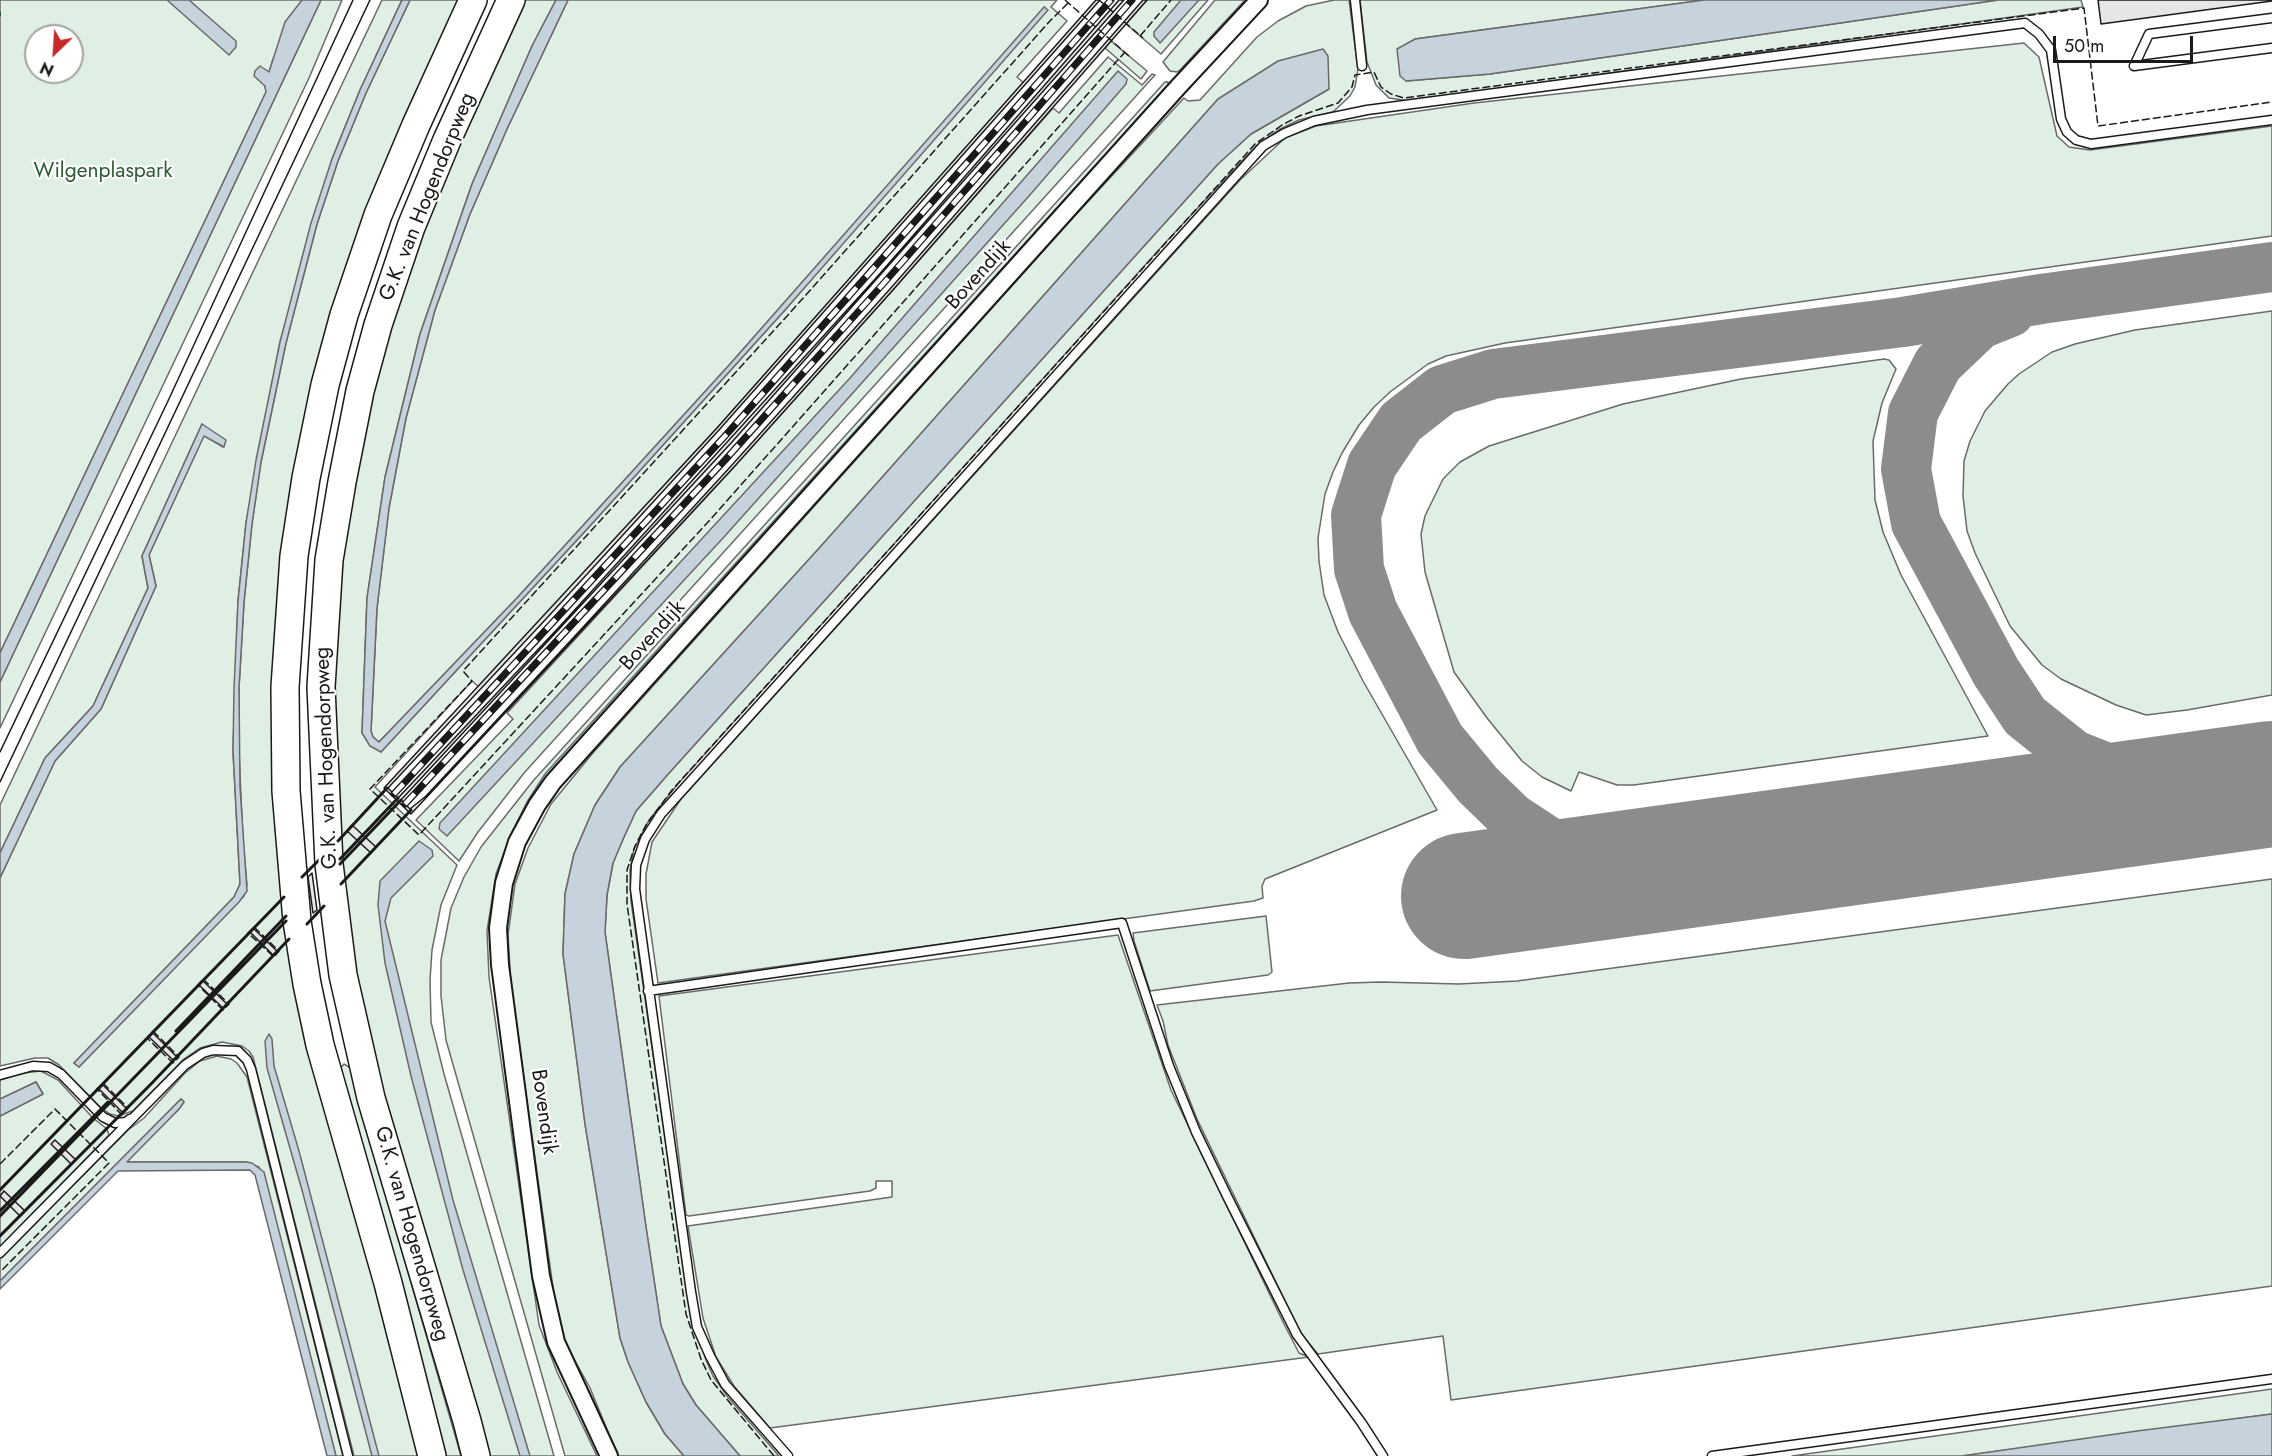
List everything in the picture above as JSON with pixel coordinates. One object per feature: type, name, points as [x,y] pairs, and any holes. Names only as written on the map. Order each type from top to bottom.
[{"type":"main road","name":"G.K. van Hogendorpweg","points":[[432,1456],[388,1282],[320,1045],[307,984],[297,921],[286,791],[285,687],[294,556],[304,490],[325,385],[344,315],[378,215],[473,0]]},
{"type":"main road","name":"G.K. van Hogendorpweg","points":[[476,1456],[371,1098],[343,975],[329,864],[321,687],[329,560],[360,391],[378,325],[411,227],[447,140],[511,0]]},
{"type":"street","name":"Bovendijk","points":[[609,1456],[556,1342],[541,1276],[500,965],[498,928],[504,883],[517,842],[537,805],[553,782],[1259,0]]},
{"type":"lane","points":[[1355,0],[1362,66]]},
{"type":"lane","points":[[2272,18],[2149,33],[2134,66],[2272,48]]},
{"type":"lane","points":[[788,1456],[725,1384],[697,1327],[648,990],[635,881],[636,865],[645,839],[661,814],[1263,146],[1285,133],[1314,121],[1367,110],[2025,23],[2039,34],[2051,50],[2061,119],[2067,132],[2076,140],[2091,144],[2272,120]]},
{"type":"lane","points":[[648,990],[1122,923],[1168,1066],[1196,1132],[1228,1198],[1297,1335],[1383,1456]]},
{"type":"lane","points":[[0,1253],[185,1065],[202,1053],[213,1050],[238,1051],[247,1060],[348,1456]]},
{"type":"lane","points":[[0,1075],[33,1066],[49,1067],[61,1074],[103,1117],[121,1124],[136,1116]]},
{"type":"lane","points":[[1712,1456],[2272,1378]]},
{"type":"green space","name":"Wilgenplaspark","points":[[0,0],[302,0],[273,59],[265,86],[266,92],[0,653]]},
{"type":"green space","points":[[321,0],[342,0],[309,78],[0,728],[0,682]]},
{"type":"green space","points":[[382,0],[402,0],[360,90],[332,159],[280,342],[246,523],[238,601],[233,751],[240,884],[234,897],[74,1063],[79,1067],[244,896],[247,885],[239,752],[239,688],[244,602],[261,462],[286,343],[317,224],[338,161],[366,93],[410,0],[460,0],[410,109],[276,620],[272,698],[275,827],[282,890],[356,1208],[419,1456],[354,1456],[253,1057],[249,1051],[242,1046],[222,1042],[200,1048],[184,1059],[133,1111],[118,1116],[100,1107],[59,1065],[48,1058],[35,1058],[0,1066],[0,878],[55,761],[101,709],[156,586],[149,555],[204,435],[223,447],[202,424],[142,556],[148,588],[93,706],[45,758],[0,853],[0,805]]},
{"type":"green space","points":[[522,0],[556,0],[532,46],[472,184],[420,334],[385,477],[367,598],[362,733],[381,752],[785,310],[1045,7],[731,363],[517,598],[379,742],[373,737],[371,731],[377,608],[389,508],[406,418],[435,310],[470,214],[568,0],[1057,0],[1051,7],[1067,21],[1017,77],[1024,83],[717,428],[479,687],[472,681],[375,787],[457,865],[441,905],[432,950],[431,1022],[554,1456],[486,1456],[381,1098],[342,908],[331,731],[337,580],[375,369],[428,209]]},
{"type":"green space","points":[[1147,0],[1208,0],[1161,54],[1126,24]]},
{"type":"green space","points":[[1215,0],[1245,0],[1181,69],[1177,72],[1170,71],[1163,62]]},
{"type":"green space","points":[[1334,0],[1349,0],[1358,69],[1355,87],[1350,96],[1333,112],[1299,120],[1278,130],[1256,146],[1164,244],[678,784],[649,820],[634,849],[630,871],[631,901],[689,1305],[713,1376],[727,1396],[779,1456],[740,1456],[696,1405],[683,1384],[661,1326],[605,932],[607,895],[613,863],[636,811],[1218,164],[1251,134],[1329,89],[1218,99],[822,545],[620,767],[595,805],[574,854],[565,894],[563,954],[585,1124],[620,1338],[646,1402],[665,1434],[684,1456],[618,1456],[590,1388],[564,1341],[557,1316],[511,986],[508,935],[515,884],[528,848],[551,804],[592,754],[1071,220],[1184,98],[1188,101],[1200,100],[1257,37],[1278,21],[1306,6]]},
{"type":"green space","points":[[1360,0],[1704,0],[1415,39],[1406,81],[1490,74],[1998,0],[2081,0],[2083,7],[1409,101],[1389,98],[1376,85],[1367,62]]},
{"type":"green space","points":[[1111,41],[1147,71],[1141,79],[1105,48]]},
{"type":"green space","points":[[2024,43],[2039,57],[2057,136],[2069,147],[2090,150],[2272,126],[2272,236],[1505,343],[1446,356],[1428,364],[1390,392],[1359,425],[1342,453],[1325,494],[1318,538],[1324,595],[1338,632],[1363,681],[1437,810],[1265,879],[1262,886],[1263,898],[1254,901],[658,983],[646,899],[646,874],[652,842],[681,799],[1240,180],[1285,138],[1316,126],[1474,103]]},
{"type":"green space","points":[[1108,57],[1142,85],[1152,74],[1155,75],[524,773],[478,832],[459,861],[416,820],[513,719],[507,713],[734,467],[1053,108],[1059,113]]},
{"type":"green space","points":[[1165,82],[1168,82],[1168,85],[545,774],[512,832],[496,874],[487,931],[489,977],[539,1325],[557,1372],[597,1456],[565,1456],[446,1040],[441,996],[441,960],[451,908],[464,877],[481,847],[533,781]]},
{"type":"green space","points":[[2272,311],[2272,695],[2146,715],[2116,705],[2061,679],[2042,665],[2010,626],[1967,531],[1963,496],[1964,461],[1970,441],[1985,411],[2019,374],[2052,352],[2075,344],[2135,330]]},
{"type":"green space","points":[[1889,360],[1896,369],[1882,403],[1873,441],[1875,500],[1883,532],[1901,575],[1988,736],[1634,785],[1617,785],[1579,772],[1571,791],[1542,777],[1522,761],[1454,672],[1425,572],[1421,534],[1425,516],[1443,479],[1460,462],[1489,446],[1623,404],[1741,379]]},
{"type":"green space","points":[[2272,879],[2272,1286],[1451,1400],[1443,1336],[1318,1354],[1301,1334],[1197,1119],[1168,1045],[1157,1005],[1349,983],[1459,984],[1517,981]]},
{"type":"green space","points":[[1266,916],[1272,972],[1268,975],[1150,991],[1133,933]]},
{"type":"green space","points":[[1118,935],[1171,1090],[1284,1324],[1299,1353],[1309,1357],[770,1428],[734,1386],[716,1357],[703,1318],[688,1226],[892,1197],[892,1181],[876,1181],[876,1188],[870,1191],[686,1215],[659,996]]},
{"type":"green space","points":[[217,1056],[237,1063],[247,1077],[343,1456],[336,1456],[259,1167],[246,1162],[126,1162],[179,1109],[184,1102],[181,1099],[0,1281],[0,1259],[128,1130],[144,1118],[185,1073],[200,1061]]},
{"type":"green space","points":[[344,1064],[352,1069],[374,1154],[461,1456],[444,1456],[338,1071]]},
{"type":"green space","points":[[41,1071],[58,1080],[93,1118],[107,1129],[109,1135],[0,1247],[0,1116],[43,1094],[36,1082],[0,1099],[0,1080],[23,1073]]},
{"type":"green space","points":[[2272,1389],[2272,1414],[1962,1456],[1792,1456]]},
{"type":"shaded area","points":[[167,0],[189,0],[236,41],[236,47],[229,55]]},
{"type":"shaded area","points":[[302,0],[321,0],[0,682],[0,653],[266,92],[265,86],[254,76],[255,71],[260,66],[269,72],[285,22]]},
{"type":"shaded area","points":[[402,0],[410,0],[366,93],[338,161],[317,224],[286,343],[261,462],[244,602],[239,688],[240,787],[247,891],[239,902],[79,1067],[74,1063],[234,897],[240,884],[233,751],[234,688],[238,601],[246,523],[256,460],[280,342],[311,223],[332,159],[360,90]]},
{"type":"shaded area","points":[[556,0],[568,0],[470,214],[435,310],[406,418],[389,508],[377,608],[371,731],[373,737],[379,742],[517,598],[731,363],[1044,7],[1048,10],[785,310],[381,752],[370,746],[362,733],[367,598],[385,477],[420,334],[472,184],[532,46]]},
{"type":"shaded area","points":[[1181,0],[1199,0],[1160,43],[1154,36],[1154,32]]},
{"type":"shaded area","points":[[1704,0],[1998,0],[1490,74],[1406,81],[1400,76],[1397,49],[1415,39]]},
{"type":"shaded area","points":[[1323,49],[1328,56],[1329,89],[1251,134],[1218,164],[670,772],[636,811],[624,837],[613,863],[607,895],[605,932],[661,1326],[683,1384],[696,1405],[740,1456],[684,1456],[665,1434],[646,1402],[620,1338],[585,1124],[563,954],[565,894],[574,854],[595,805],[620,767],[822,545],[1218,99],[1278,61]]},
{"type":"shaded area","points":[[1118,71],[1127,79],[1126,84],[724,537],[447,836],[439,829],[440,823],[850,378]]},
{"type":"shaded area","points":[[202,424],[226,440],[224,447],[204,436],[149,555],[156,586],[101,709],[55,761],[0,878],[0,853],[45,758],[93,706],[148,588],[142,556]]},
{"type":"shaded area","points":[[419,841],[432,850],[433,856],[391,898],[385,921],[453,1200],[530,1456],[520,1456],[463,1270],[411,1076],[385,963],[378,905],[380,881]]},
{"type":"shaded area","points":[[269,1034],[272,1039],[274,1066],[299,1151],[379,1456],[372,1456],[302,1190],[267,1068],[265,1041]]},
{"type":"shaded area","points":[[36,1082],[43,1094],[0,1116],[0,1099]]},
{"type":"shaded area","points":[[181,1099],[184,1102],[179,1109],[127,1162],[246,1162],[252,1163],[264,1172],[336,1456],[327,1456],[255,1175],[250,1170],[118,1171],[0,1289],[0,1281]]},
{"type":"shaded area","points":[[2272,1414],[2272,1456],[1962,1456],[2137,1431]]},
{"type":"building","points":[[1096,0],[1100,0],[719,430],[388,788],[398,798],[561,625],[876,278],[1119,0],[1124,0],[732,442],[401,800],[410,809],[426,796],[732,465],[890,289],[1143,0],[1147,0],[734,467],[411,814],[384,788],[717,428]]},
{"type":"building","points":[[2098,0],[2272,0],[2272,1],[2101,24]]},
{"type":"building","points":[[352,825],[376,847],[371,853],[347,831]]},
{"type":"building","points":[[312,873],[317,910],[313,913],[308,877]]},
{"type":"building","points":[[254,929],[277,951],[273,955],[250,932]]},
{"type":"building","points":[[203,981],[227,1004],[223,1008],[199,985]]},
{"type":"building","points":[[153,1033],[177,1057],[173,1060],[149,1037]]},
{"type":"building","points":[[103,1085],[127,1109],[123,1113],[99,1089]]},
{"type":"building","points":[[55,1140],[76,1160],[71,1164],[51,1144]]},
{"type":"building","points":[[4,1191],[25,1211],[20,1216],[0,1196]]},
{"type":"taxiway","points":[[1695,864],[1605,859],[1553,845],[1512,818],[1478,785],[1440,739],[1373,612],[1359,569],[1356,515],[1372,465],[1401,422],[1442,390],[1493,374],[1903,322],[2041,299],[2272,267]]},
{"type":"taxiway","points":[[2010,312],[1980,324],[1938,364],[1913,413],[1906,469],[1916,523],[1996,672],[2025,716],[2074,755],[2127,776],[2191,783],[2260,785]]},
{"type":"runway","points":[[1464,896],[2272,784]]},
{"type":"tram line","points":[[0,752],[168,401],[353,0]]},
{"type":"tram line","points":[[0,782],[370,0]]},
{"type":"railway","points":[[394,794],[725,436],[1111,0]]},
{"type":"railway","points":[[405,804],[726,459],[1132,0]]},
{"type":"fence","points":[[1065,0],[1129,56]]},
{"type":"fence","points":[[1099,0],[1143,38]]},
{"type":"fence","points":[[1140,36],[1171,0]]},
{"type":"fence","points":[[1068,3],[788,315],[463,671],[472,681],[370,789],[419,835],[709,521],[1125,52]]},
{"type":"fence","points":[[774,1456],[711,1380],[701,1359],[686,1314],[627,904],[627,870],[635,846],[646,825],[672,790],[1255,144],[1299,116],[1338,103],[1352,87],[1355,75],[1374,72],[1381,87],[1391,94],[1404,98],[2084,8],[2098,126],[2272,102]]},
{"type":"fence","points":[[254,927],[279,951],[274,957],[248,933],[254,927]]},
{"type":"fence","points":[[203,979],[229,1004],[223,1010],[198,985],[203,979]]},
{"type":"fence","points":[[153,1031],[179,1057],[173,1063],[147,1038],[153,1031]]},
{"type":"fence","points":[[103,1083],[128,1108],[122,1115],[97,1089],[103,1083]]},
{"type":"fence","points":[[0,1164],[55,1109],[109,1163],[0,1272]]},
{"type":"wall","points":[[338,841],[387,788]]},
{"type":"wall","points":[[340,859],[398,798]]},
{"type":"wall","points":[[340,864],[401,800]]},
{"type":"wall","points":[[341,884],[411,810]]},
{"type":"wall","points":[[302,877],[319,860]]},
{"type":"wall","points":[[0,1190],[284,897]]},
{"type":"wall","points":[[307,924],[324,906]]},
{"type":"wall","points":[[176,1031],[286,916]]},
{"type":"wall","points":[[0,1216],[286,921]]},
{"type":"wall","points":[[0,1236],[152,1083],[289,939]]},
{"type":"wall","points":[[0,1211],[108,1102]]}]
